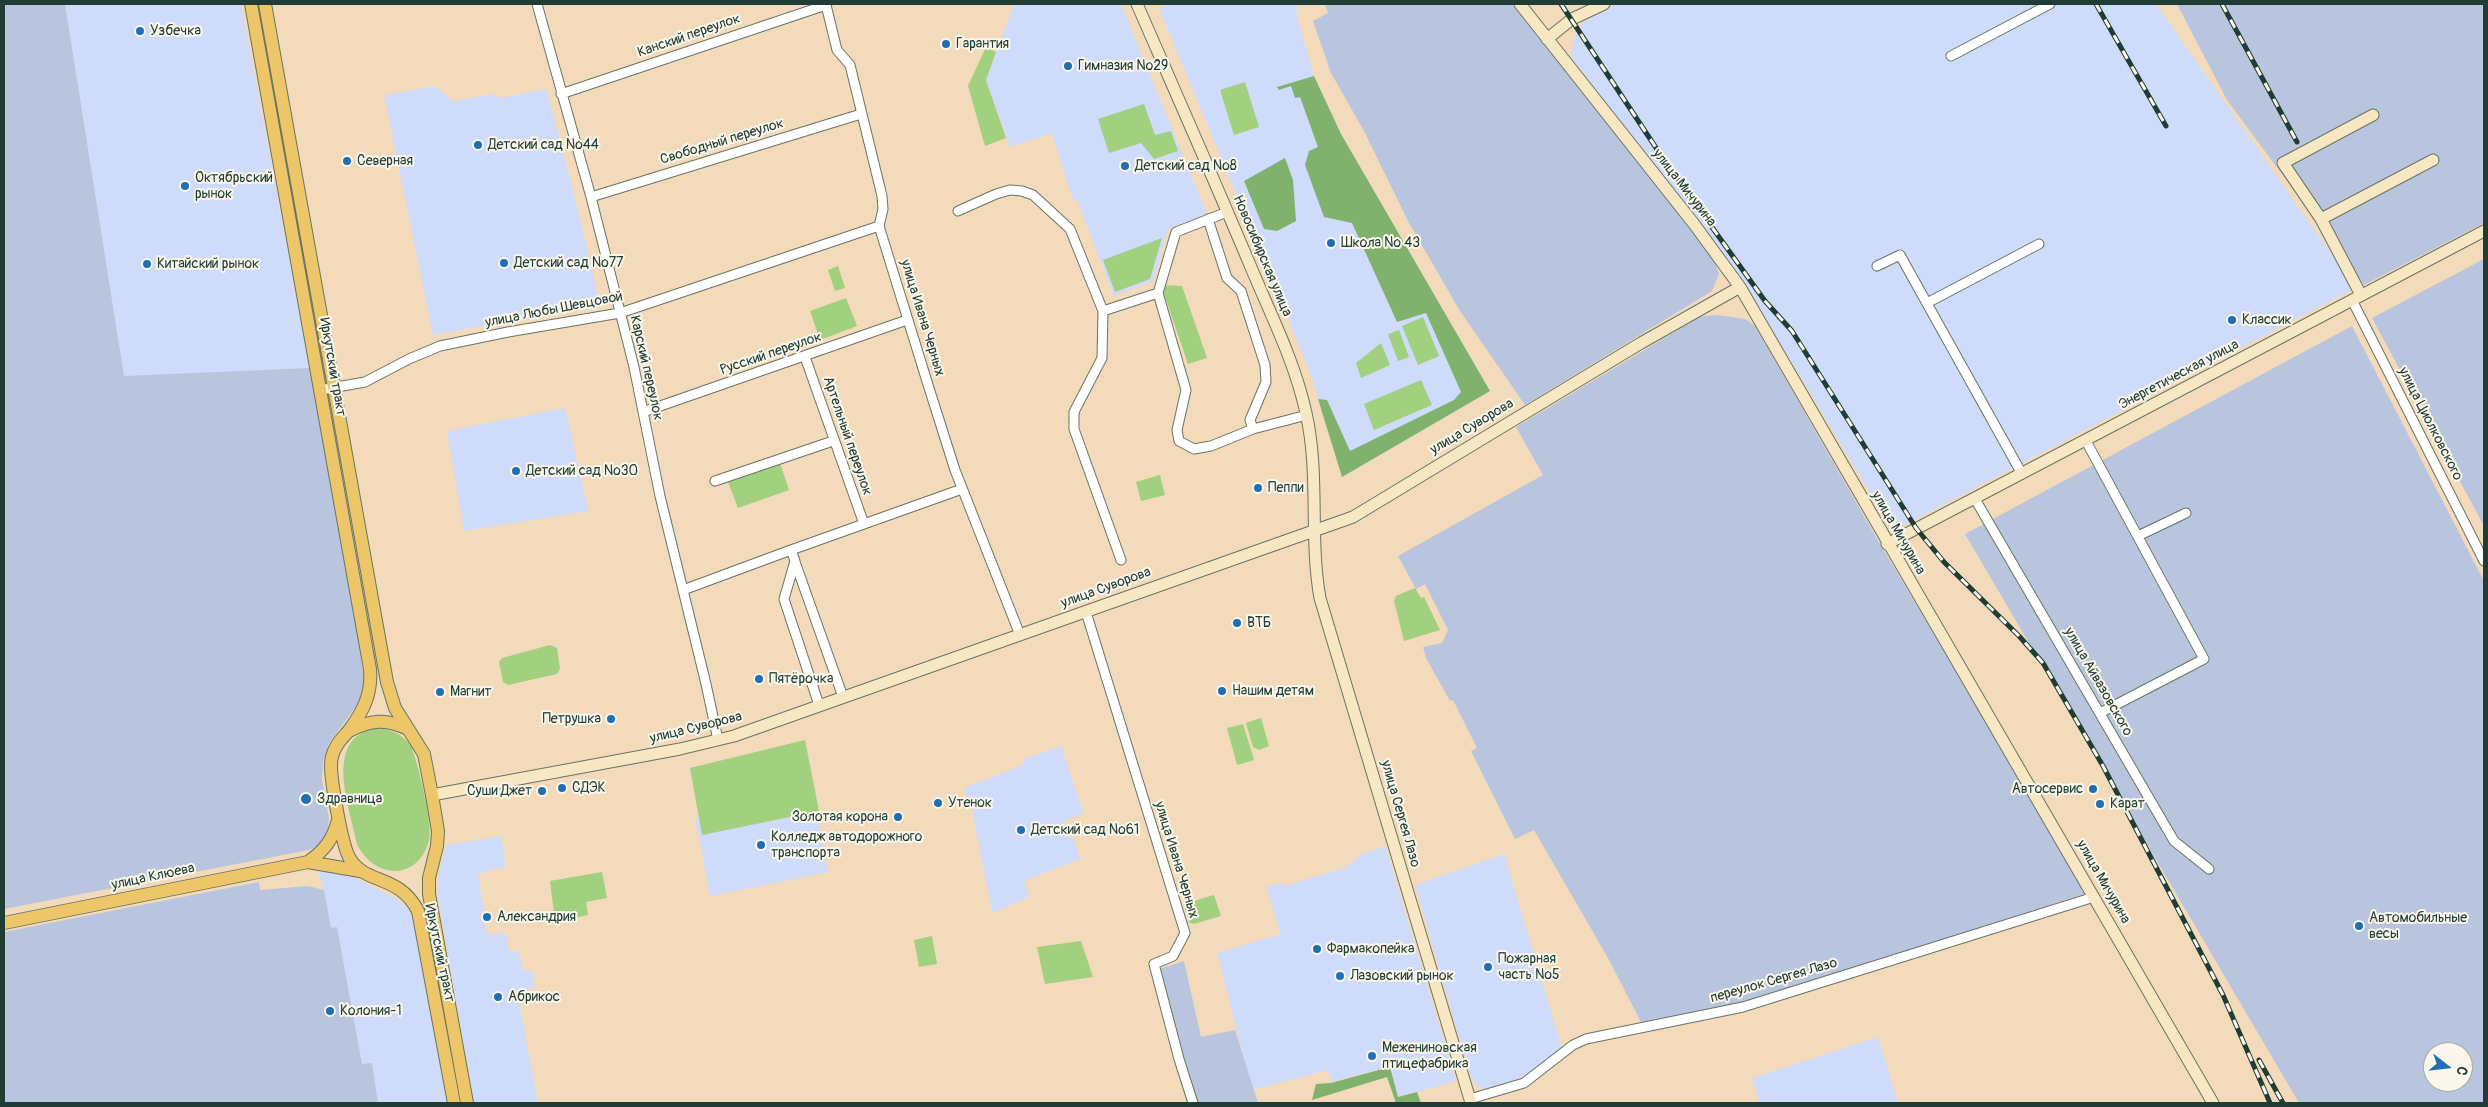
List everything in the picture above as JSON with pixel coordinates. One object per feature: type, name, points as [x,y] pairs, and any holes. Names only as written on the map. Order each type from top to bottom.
[{"type":"main road","name":"Иркутский тракт","points":[[251,4],[370,669],[371,686],[366,704],[349,731],[336,747],[331,764],[339,815],[347,852],[354,865],[363,872],[401,889],[411,898],[418,911],[454,1103]]},
{"type":"main road","name":"Иркутский тракт","points":[[265,4],[335,387],[386,682],[395,708],[424,754],[432,795],[438,831],[437,846],[428,878],[429,894],[467,1103]]},
{"type":"main road","points":[[349,731],[364,723],[379,720],[394,722],[410,731]]},
{"type":"main road","points":[[308,862],[332,840],[339,815]]},
{"type":"main road","name":"улица Клюева","points":[[4,923],[308,862],[363,872]]},
{"type":"street","name":"Карский переулок","points":[[537,4],[591,197],[637,378],[642,412],[660,496],[718,740]]},
{"type":"street","name":"Новосибирская улица","points":[[1137,4],[1298,382],[1307,415],[1314,480],[1314,530]]},
{"type":"street","name":"улица Мичурина","points":[[1520,4],[1694,224],[1740,287],[1887,544],[2213,1103]]},
{"type":"street","points":[[1547,39],[1572,19],[1604,4]]},
{"type":"street","points":[[1951,56],[2050,4]]},
{"type":"street","name":"Канский переулок","points":[[561,94],[826,5]]},
{"type":"street","name":"улица Ивана Черных","points":[[826,5],[837,50],[850,65],[860,97],[861,114],[882,196],[883,209],[879,226],[962,489],[1020,635]]},
{"type":"street","name":"Свободный переулок","points":[[591,197],[861,114]]},
{"type":"street","points":[[2356,297],[2321,220],[2283,164],[2373,115]]},
{"type":"street","points":[[2321,220],[2433,160]]},
{"type":"street","points":[[958,211],[996,194],[1010,190],[1033,195],[1070,229],[1103,311],[1102,358],[1074,412],[1074,429],[1121,560]]},
{"type":"street","points":[[1227,212],[1176,232],[1158,293],[1186,390],[1177,430],[1179,441],[1194,449],[1210,446],[1253,429],[1307,415]]},
{"type":"street","points":[[1208,219],[1227,278],[1241,291],[1265,365],[1266,382],[1250,420],[1253,429]]},
{"type":"street","name":"улица Любы Шевцовой","points":[[320,390],[365,382],[409,359],[440,346],[508,332],[620,313],[879,226]]},
{"type":"street","name":"Энергетическая улица","points":[[1887,544],[2484,231]]},
{"type":"street","points":[[1927,303],[2039,244]]},
{"type":"street","points":[[1878,266],[1900,255],[2022,474]]},
{"type":"street","name":"улица Суворова","points":[[432,795],[680,749],[718,740],[1352,517],[1641,343],[1740,287]]},
{"type":"street","points":[[1103,311],[1158,293]]},
{"type":"street","name":"улица Циолковского","points":[[2356,297],[2484,562]]},
{"type":"street","name":"Русский переулок","points":[[642,412],[908,320]]},
{"type":"street","name":"Артельный переулок","points":[[805,357],[833,441],[864,524]]},
{"type":"street","points":[[715,481],[833,441]]},
{"type":"street","points":[[2086,441],[2204,659],[2100,713]]},
{"type":"street","points":[[683,590],[962,489]]},
{"type":"street","name":"улица Айвазовского","points":[[1975,499],[2174,841],[2209,869]]},
{"type":"street","points":[[2138,536],[2186,513]]},
{"type":"street","name":"улица Сергея Лазо","points":[[1314,530],[1315,573],[1320,598],[1471,1101]]},
{"type":"street","points":[[791,550],[843,697]]},
{"type":"street","points":[[795,561],[784,599],[819,705]]},
{"type":"street","name":"улица Ивана Черных","points":[[1086,612],[1184,933],[1173,956],[1154,964],[1179,1060],[1193,1103]]},
{"type":"street","name":"переулок Сергея Лазо","points":[[1471,1101],[1524,1083],[1573,1044],[1586,1038],[1743,1007],[2094,897]]},
{"type":"shaded area","points":[[4,4],[65,4],[124,376],[310,368],[349,576],[365,686],[360,701],[329,743],[323,762],[322,780],[329,819],[327,834],[321,844],[309,850],[4,909]]},
{"type":"shaded area","name":"Октябрьский рынок","points":[[65,4],[241,4],[310,368],[124,377]]},
{"type":"shaded area","points":[[1014,4],[1121,4],[1207,214],[1168,229],[1153,281],[1114,296],[1077,200],[1073,201],[1052,133],[1010,147],[986,80]]},
{"type":"shaded area","name":"Школа № 43","points":[[1171,4],[1296,4],[1298,20],[1314,76],[1341,134],[1490,391],[1342,477],[1311,375],[1159,8]]},
{"type":"shaded area","points":[[1325,4],[1512,4],[1693,229],[1713,257],[1719,274],[1712,291],[1525,405],[1460,311],[1409,223],[1364,131],[1331,73],[1313,21],[1328,13]]},
{"type":"shaded area","points":[[1615,4],[2156,4],[2355,288],[1893,531],[1742,279],[1572,58],[1573,40],[1582,23]]},
{"type":"shaded area","points":[[2177,4],[2484,4],[2484,223],[2364,285],[2227,100]]},
{"type":"shaded area","points":[[435,86],[453,101],[494,94],[500,98],[546,89],[573,190],[600,304],[433,335],[384,95]]},
{"type":"shaded area","points":[[2484,259],[2484,526],[2372,318]]},
{"type":"shaded area","points":[[1717,315],[1745,319],[1755,326],[1876,537],[2087,893],[1742,1004],[1642,1024],[1608,958],[1534,830],[1515,839],[1471,751],[1477,748],[1453,700],[1450,701],[1426,658],[1423,647],[1442,643],[1448,630],[1425,584],[1416,589],[1398,556],[1543,475],[1516,427],[1701,316]]},
{"type":"shaded area","points":[[2352,326],[2484,581],[2484,1103],[2299,1103],[1965,534]]},
{"type":"shaded area","name":"Детский сад №30","points":[[565,408],[588,511],[464,531],[447,431]]},
{"type":"shaded area","name":"Детский сад №61","points":[[1061,746],[1083,811],[1081,815],[1064,821],[1069,838],[1073,837],[1080,859],[1024,881],[1029,897],[992,913],[972,810],[984,806],[981,799],[970,803],[964,788],[1024,764],[1023,759]]},
{"type":"shaded area","name":"Колледж автодорожного транспорта","points":[[813,795],[828,872],[710,896],[695,818]]},
{"type":"shaded area","points":[[501,836],[506,867],[487,870],[487,872],[478,874],[484,911],[481,912],[488,935],[506,933],[509,952],[519,951],[523,971],[531,970],[535,988],[517,992],[538,1103],[474,1103],[437,894],[437,881],[446,845]]},
{"type":"shaded area","points":[[1385,846],[1456,1081],[1398,1097],[1390,1067],[1331,1082],[1328,1070],[1252,1090],[1217,953],[1281,934],[1266,887],[1281,883],[1283,886],[1345,868],[1362,854]]},
{"type":"shaded area","name":"Пожарная часть №5","points":[[1504,854],[1562,1048],[1522,1079],[1504,1086],[1481,1089],[1471,1079],[1415,885]]},
{"type":"shaded area","points":[[317,870],[346,874],[397,899],[407,908],[413,918],[447,1103],[378,1103],[372,1063],[362,1064],[337,927],[331,928],[324,890]]},
{"type":"shaded area","points":[[259,882],[260,890],[308,886],[324,890],[331,928],[337,927],[362,1064],[372,1063],[378,1103],[4,1103],[4,932]]},
{"type":"shaded area","points":[[1184,961],[1201,1037],[1235,1030],[1258,1103],[1187,1103],[1153,971]]},
{"type":"shaded area","points":[[1878,1037],[1898,1103],[1759,1103],[1752,1078]]},
{"type":"green space","points":[[986,47],[996,52],[986,80],[1006,138],[985,146],[968,86]]},
{"type":"green space","points":[[1314,76],[1341,134],[1490,391],[1342,477],[1318,399],[1327,400],[1350,451],[1454,400],[1461,392],[1426,313],[1397,322],[1352,223],[1324,217],[1305,165],[1309,151],[1318,147],[1300,97],[1295,98],[1291,86],[1279,90],[1277,87]]},
{"type":"green space","points":[[1245,82],[1259,127],[1234,135],[1220,90]]},
{"type":"green space","points":[[1144,104],[1155,135],[1171,131],[1178,151],[1154,159],[1141,143],[1109,153],[1098,119]]},
{"type":"green space","points":[[1285,158],[1293,180],[1296,221],[1277,231],[1264,229],[1244,181]]},
{"type":"green space","points":[[1162,238],[1150,279],[1115,292],[1103,260]]},
{"type":"green space","points":[[838,266],[845,288],[835,291],[828,270]]},
{"type":"green space","points":[[1163,285],[1182,286],[1207,358],[1188,364],[1163,291]]},
{"type":"green space","points":[[846,298],[857,326],[820,340],[810,311]]},
{"type":"green space","points":[[1423,317],[1439,356],[1418,365],[1402,326]]},
{"type":"green space","points":[[1399,330],[1409,357],[1398,361],[1388,334]]},
{"type":"green space","points":[[1381,343],[1390,365],[1361,378],[1356,363]]},
{"type":"green space","points":[[1421,380],[1432,405],[1374,430],[1364,404]]},
{"type":"green space","points":[[780,463],[789,490],[738,508],[728,482]]},
{"type":"green space","points":[[1160,475],[1165,495],[1141,501],[1136,482]]},
{"type":"green space","points":[[1415,588],[1421,598],[1424,597],[1440,630],[1404,641],[1394,601],[1396,596]]},
{"type":"green space","points":[[550,645],[557,648],[560,669],[557,674],[508,685],[503,682],[499,662],[502,658]]},
{"type":"green space","points":[[1261,718],[1269,746],[1259,750],[1253,747],[1246,723]]},
{"type":"green space","points":[[1243,724],[1254,760],[1237,765],[1227,728]]},
{"type":"green space","points":[[378,728],[397,733],[411,746],[421,779],[429,820],[429,840],[424,853],[416,863],[406,869],[396,871],[374,864],[365,856],[357,844],[346,794],[344,759],[350,744],[360,734]]},
{"type":"green space","points":[[805,740],[819,811],[702,835],[690,768]]},
{"type":"green space","points":[[602,872],[607,898],[586,902],[588,915],[555,922],[550,881]]},
{"type":"green space","points":[[1214,895],[1221,916],[1194,924],[1189,922],[1184,904]]},
{"type":"green space","points":[[932,936],[937,964],[919,967],[914,940]]},
{"type":"green space","points":[[1081,941],[1093,977],[1045,984],[1037,947]]},
{"type":"green space","points":[[1390,1067],[1398,1097],[1417,1092],[1421,1103],[1396,1103],[1387,1077],[1312,1100],[1316,1084],[1331,1083]]},
{"type":"railway","points":[[1561,4],[1668,166],[1765,301],[1792,331],[1916,528],[1944,562],[2019,636],[2043,663],[2103,766],[2223,995],[2270,1103]]},
{"type":"railway","points":[[2096,4],[2166,126]]},
{"type":"railway","points":[[2222,4],[2297,142]]},
{"type":"railway","points":[[2259,1060],[2283,1103]]},
{"type":"place","name":"Узбечка","points":[[140,31]]},
{"type":"place","name":"Гарантия","points":[[946,44]]},
{"type":"place","name":"Гимназия №29","points":[[1068,66]]},
{"type":"place","name":"Детский сад №44","points":[[478,145]]},
{"type":"place","name":"Северная","points":[[347,161]]},
{"type":"place","name":"Детский сад №8","points":[[1125,166]]},
{"type":"place","name":"Октябрьский рынок","points":[[185,186]]},
{"type":"place","name":"Школа № 43","points":[[1331,243]]},
{"type":"place","name":"Детский сад №77","points":[[504,263]]},
{"type":"place","name":"Китайский рынок","points":[[147,264]]},
{"type":"place","name":"Классик","points":[[2232,320]]},
{"type":"place","name":"Детский сад №30","points":[[516,471]]},
{"type":"place","name":"Пеппи","points":[[1258,488]]},
{"type":"place","name":"ВТБ","points":[[1237,623]]},
{"type":"place","name":"Пятёрочка","points":[[759,679]]},
{"type":"place","name":"Нашим детям","points":[[1222,691]]},
{"type":"place","name":"Магнит","points":[[440,692]]},
{"type":"place","name":"Петрушка","points":[[611,719]]},
{"type":"place","name":"СДЭК","points":[[562,788]]},
{"type":"place","name":"Автосервис","points":[[2093,789]]},
{"type":"place","name":"Суши Джет","points":[[542,791]]},
{"type":"place","name":"Здравница","points":[[306,799]]},
{"type":"place","name":"Утенок","points":[[938,803]]},
{"type":"place","name":"Карат","points":[[2100,804]]},
{"type":"place","name":"Золотая корона","points":[[898,817]]},
{"type":"place","name":"Детский сад №61","points":[[1021,830]]},
{"type":"place","name":"Колледж автодорожного транспорта","points":[[761,845]]},
{"type":"place","name":"Александрия","points":[[487,917]]},
{"type":"place","name":"Автомобильные весы","points":[[2359,926]]},
{"type":"place","name":"Фармакопейка","points":[[1317,949]]},
{"type":"place","name":"Пожарная часть №5","points":[[1488,967]]},
{"type":"place","name":"Лазовский рынок","points":[[1340,976]]},
{"type":"place","name":"Абрикос","points":[[498,997]]},
{"type":"place","name":"Колония-1","points":[[330,1011]]},
{"type":"place","name":"Межениновская птицефабрика","points":[[1372,1056]]}]
